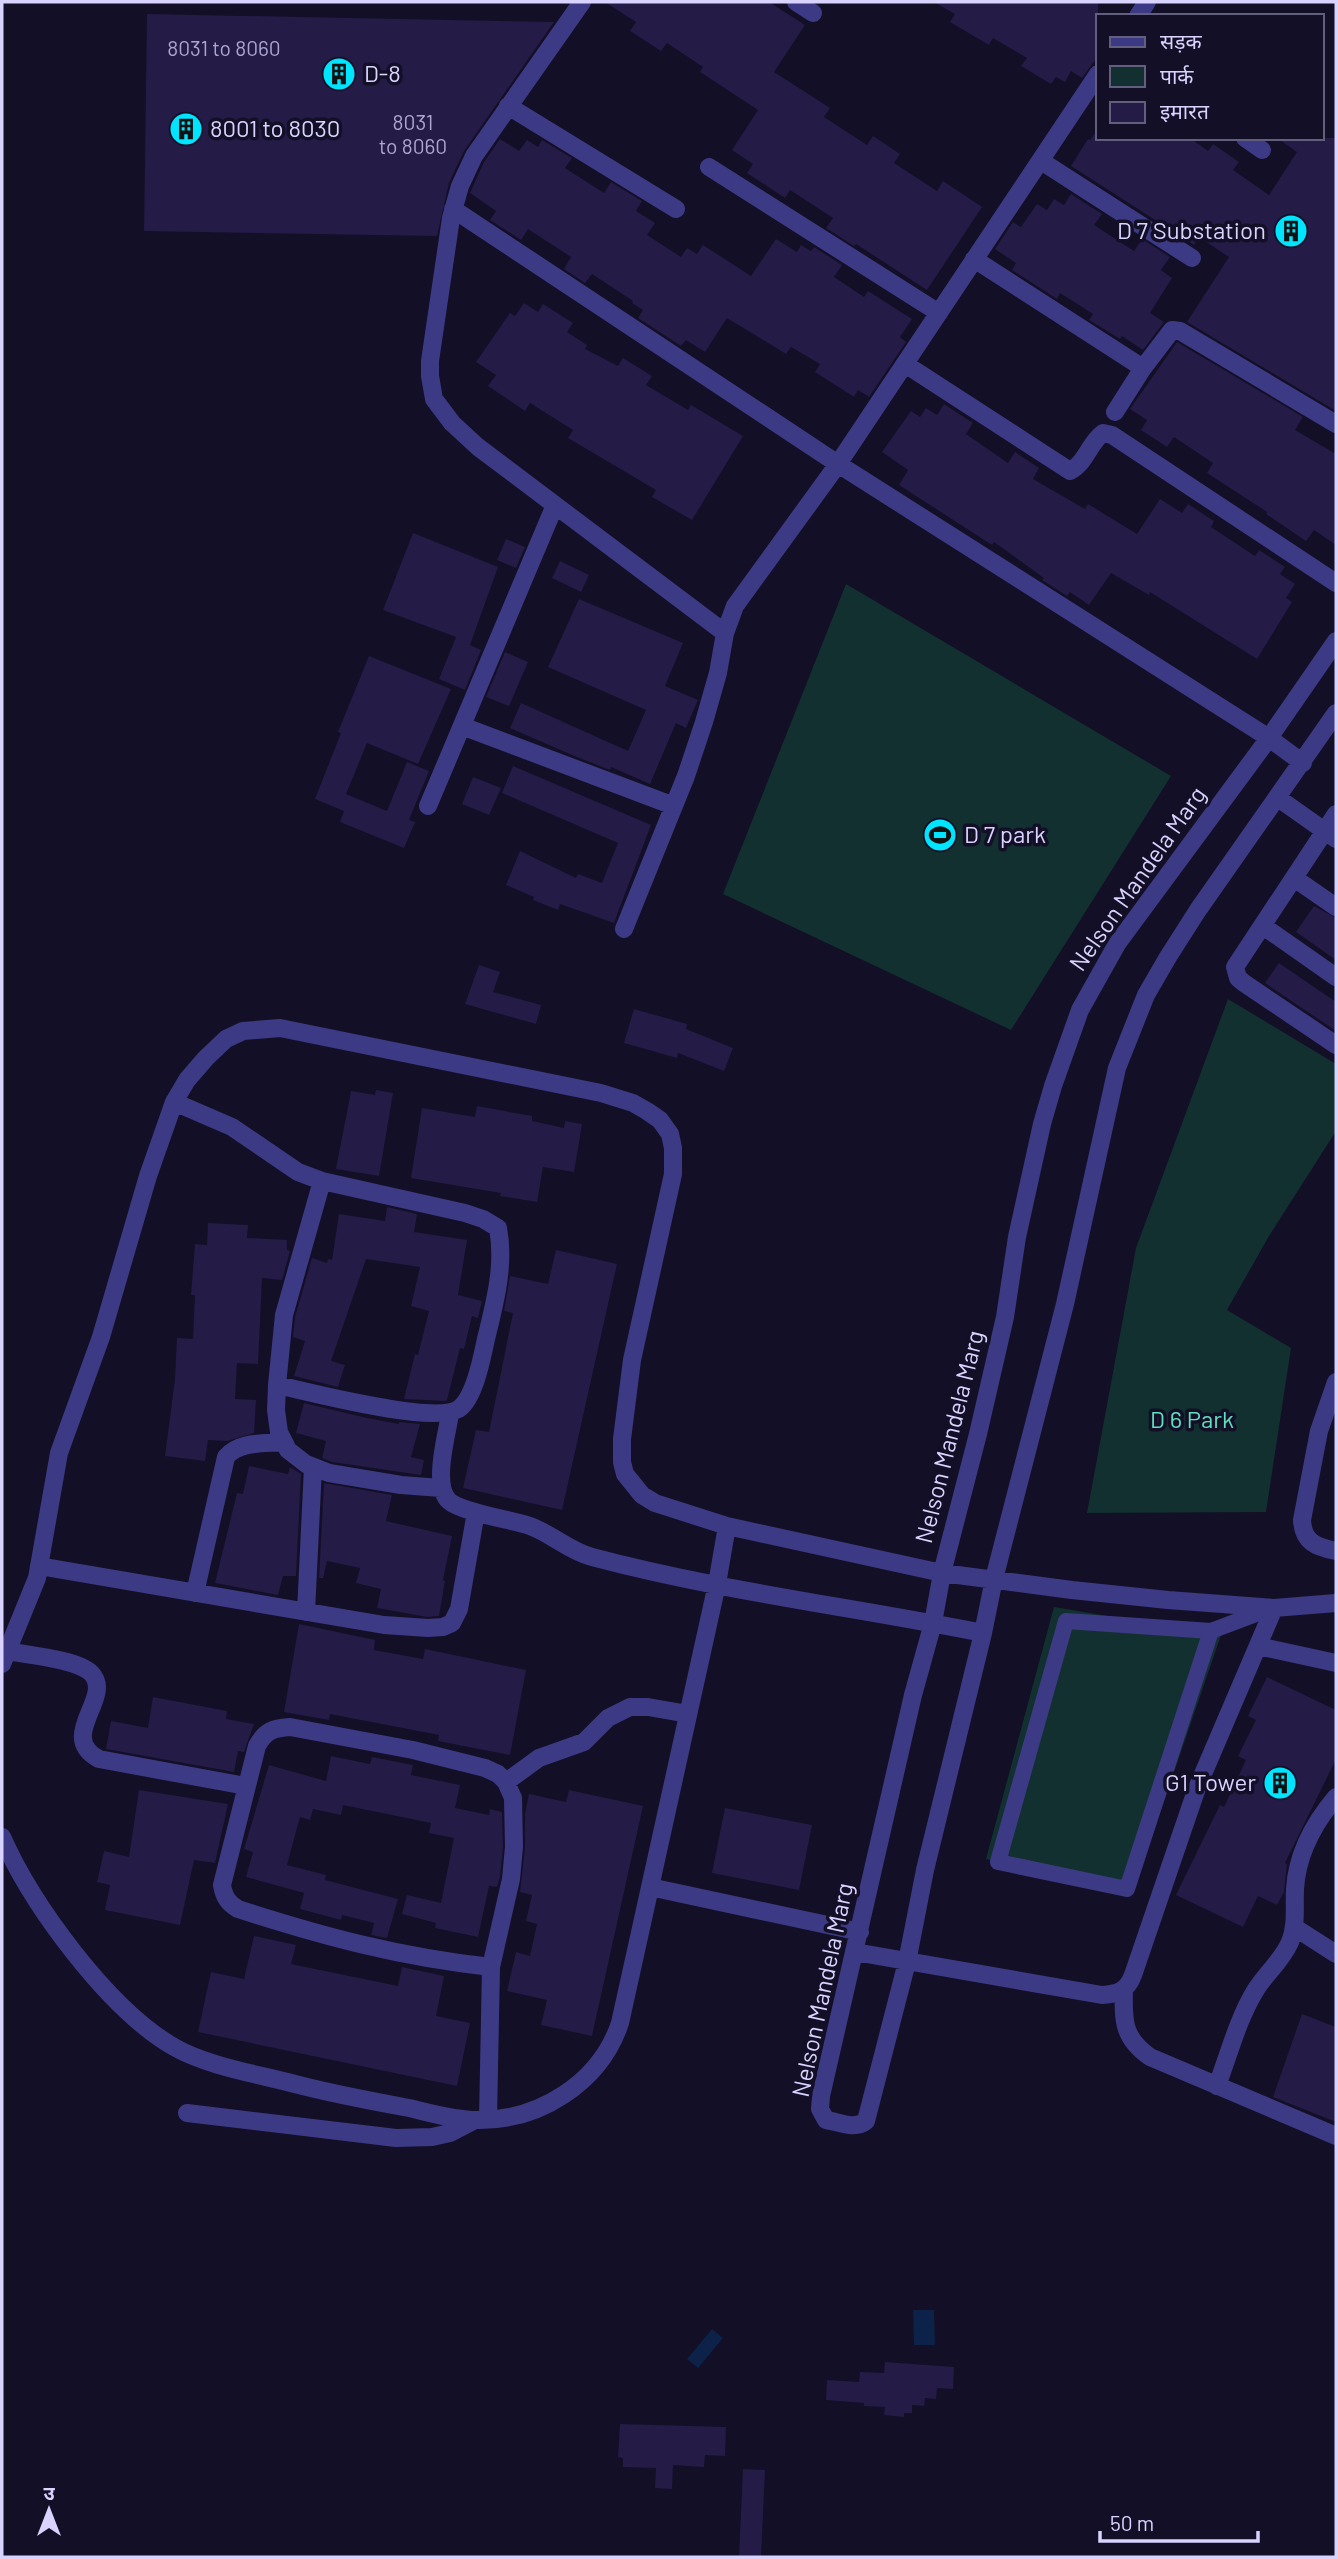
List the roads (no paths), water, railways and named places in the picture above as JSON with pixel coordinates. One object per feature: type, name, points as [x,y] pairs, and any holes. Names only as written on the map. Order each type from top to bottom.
[{"type":"street","points":[[582,2],[474,156],[460,186],[453,209],[430,361],[434,400],[452,423],[478,447],[726,633]]},
{"type":"street","points":[[796,2],[813,13]]},
{"type":"street","points":[[624,929],[674,806],[704,722],[735,606],[838,464],[1096,77]]},
{"type":"street","points":[[508,106],[676,209]]},
{"type":"street","points":[[1248,140],[1262,150]]},
{"type":"street","points":[[1041,161],[1192,258]]},
{"type":"street","points":[[709,167],[939,313]]},
{"type":"street","points":[[453,209],[838,464],[1303,762]]},
{"type":"street","points":[[974,259],[1143,368]]},
{"type":"street","points":[[1115,412],[1143,368],[1172,330],[1180,331],[1336,424]]},
{"type":"street","points":[[905,364],[1070,471],[1077,467],[1097,437],[1103,433],[1112,435],[1336,583]]},
{"type":"street","points":[[428,806],[555,505]]},
{"type":"street","name":"Nelson Mandela Marg","points":[[1336,641],[1269,738],[1117,944],[1096,979],[1072,1031],[1042,1124],[1017,1237],[1005,1317],[942,1573],[933,1623],[913,1695],[821,2096],[820,2109],[826,2120],[854,2126],[866,2121],[907,1962],[925,1870],[983,1633],[993,1579],[1065,1304],[1107,1103],[1130,1030],[1146,995],[1198,910],[1336,713]]},
{"type":"street","points":[[462,726],[674,806]]},
{"type":"street","points":[[1278,798],[1331,835]]},
{"type":"street","points":[[1336,814],[1331,835],[1294,878],[1237,962],[1235,973],[1238,978],[1336,1045]]},
{"type":"street","points":[[1294,878],[1336,907]]},
{"type":"street","points":[[1262,926],[1336,977]]},
{"type":"street","points":[[246,1786],[99,1759],[88,1753],[83,1744],[83,1734],[96,1692],[96,1681],[91,1672],[79,1665],[5,1658],[29,1602],[39,1566],[59,1453],[102,1337],[148,1177],[174,1102],[187,1080],[206,1058],[226,1040],[243,1031],[280,1028],[601,1093],[633,1102],[660,1120],[670,1134],[673,1174],[632,1360],[622,1439],[622,1462],[632,1485],[655,1503],[727,1526],[942,1573],[1086,1591],[1274,1608],[1336,1603]]},
{"type":"street","points":[[174,1102],[232,1127],[298,1172],[322,1181],[465,1213],[498,1228],[501,1262],[485,1346],[470,1394],[462,1407],[450,1414],[435,1415],[373,1406],[277,1385]]},
{"type":"street","points":[[322,1181],[284,1315],[277,1385],[279,1432],[288,1450],[306,1464],[329,1473],[441,1488]]},
{"type":"street","points":[[1336,1382],[1328,1432],[1302,1520],[1307,1541],[1317,1547],[1336,1551]]},
{"type":"street","points":[[450,1414],[441,1472],[441,1488],[449,1501],[476,1512],[503,1517],[534,1528],[589,1556],[717,1584],[983,1633]]},
{"type":"street","points":[[195,1593],[226,1457],[239,1446],[284,1442]]},
{"type":"street","points":[[306,1612],[313,1467]]},
{"type":"street","points":[[39,1566],[384,1625],[443,1627],[452,1623],[459,1609],[476,1512]]},
{"type":"street","points":[[187,2113],[396,2138],[432,2137],[450,2133],[481,2120],[531,2110],[551,2102],[593,2071],[612,2045],[620,2023],[717,1584],[727,1526]]},
{"type":"street","points":[[1210,1631],[1127,1889],[998,1862],[1066,1621],[1210,1631],[1274,1608]]},
{"type":"street","points":[[1274,1608],[1197,1788],[1133,1975],[1124,1990],[1124,2015],[1128,2036],[1137,2048],[1150,2057],[1336,2136]]},
{"type":"street","points":[[1258,1646],[1336,1663]]},
{"type":"street","points":[[506,1782],[538,1758],[584,1742],[608,1718],[631,1707],[688,1714]]},
{"type":"street","points":[[481,2120],[491,1967],[511,1878],[514,1847],[513,1798],[506,1782],[485,1768],[413,1749],[290,1727],[275,1727],[264,1734],[257,1746],[222,1885],[224,1896],[230,1904],[238,1909],[358,1945],[437,1961],[491,1967]]},
{"type":"street","points":[[1217,2086],[1248,2005],[1290,1943],[1294,1927],[1299,1862],[1316,1826],[1336,1797]]},
{"type":"street","points":[[2,1837],[13,1862],[44,1915],[121,2005],[174,2048],[207,2060],[323,2091],[481,2120]]},
{"type":"street","points":[[650,1887],[860,1932]]},
{"type":"street","points":[[1294,1927],[1336,1954]]},
{"type":"street","points":[[855,1952],[1102,1995],[1124,1990]]},
{"type":"water","points":[[913,2310],[934,2310],[935,2345],[914,2345]]},
{"type":"water","points":[[712,2329],[723,2338],[698,2368],[687,2359]]},
{"type":"place","name":"D-8","points":[[339,74]]},
{"type":"place","name":"8001 to 8030","points":[[186,129]]},
{"type":"place","name":"D 7 Substation","points":[[1291,231]]},
{"type":"place","name":"D 7 park","points":[[940,835]]},
{"type":"place","name":"G1 Tower","points":[[1280,1783]]},
{"type":"park label","name":"D 6 Park","points":[[1192,1420]]}]
